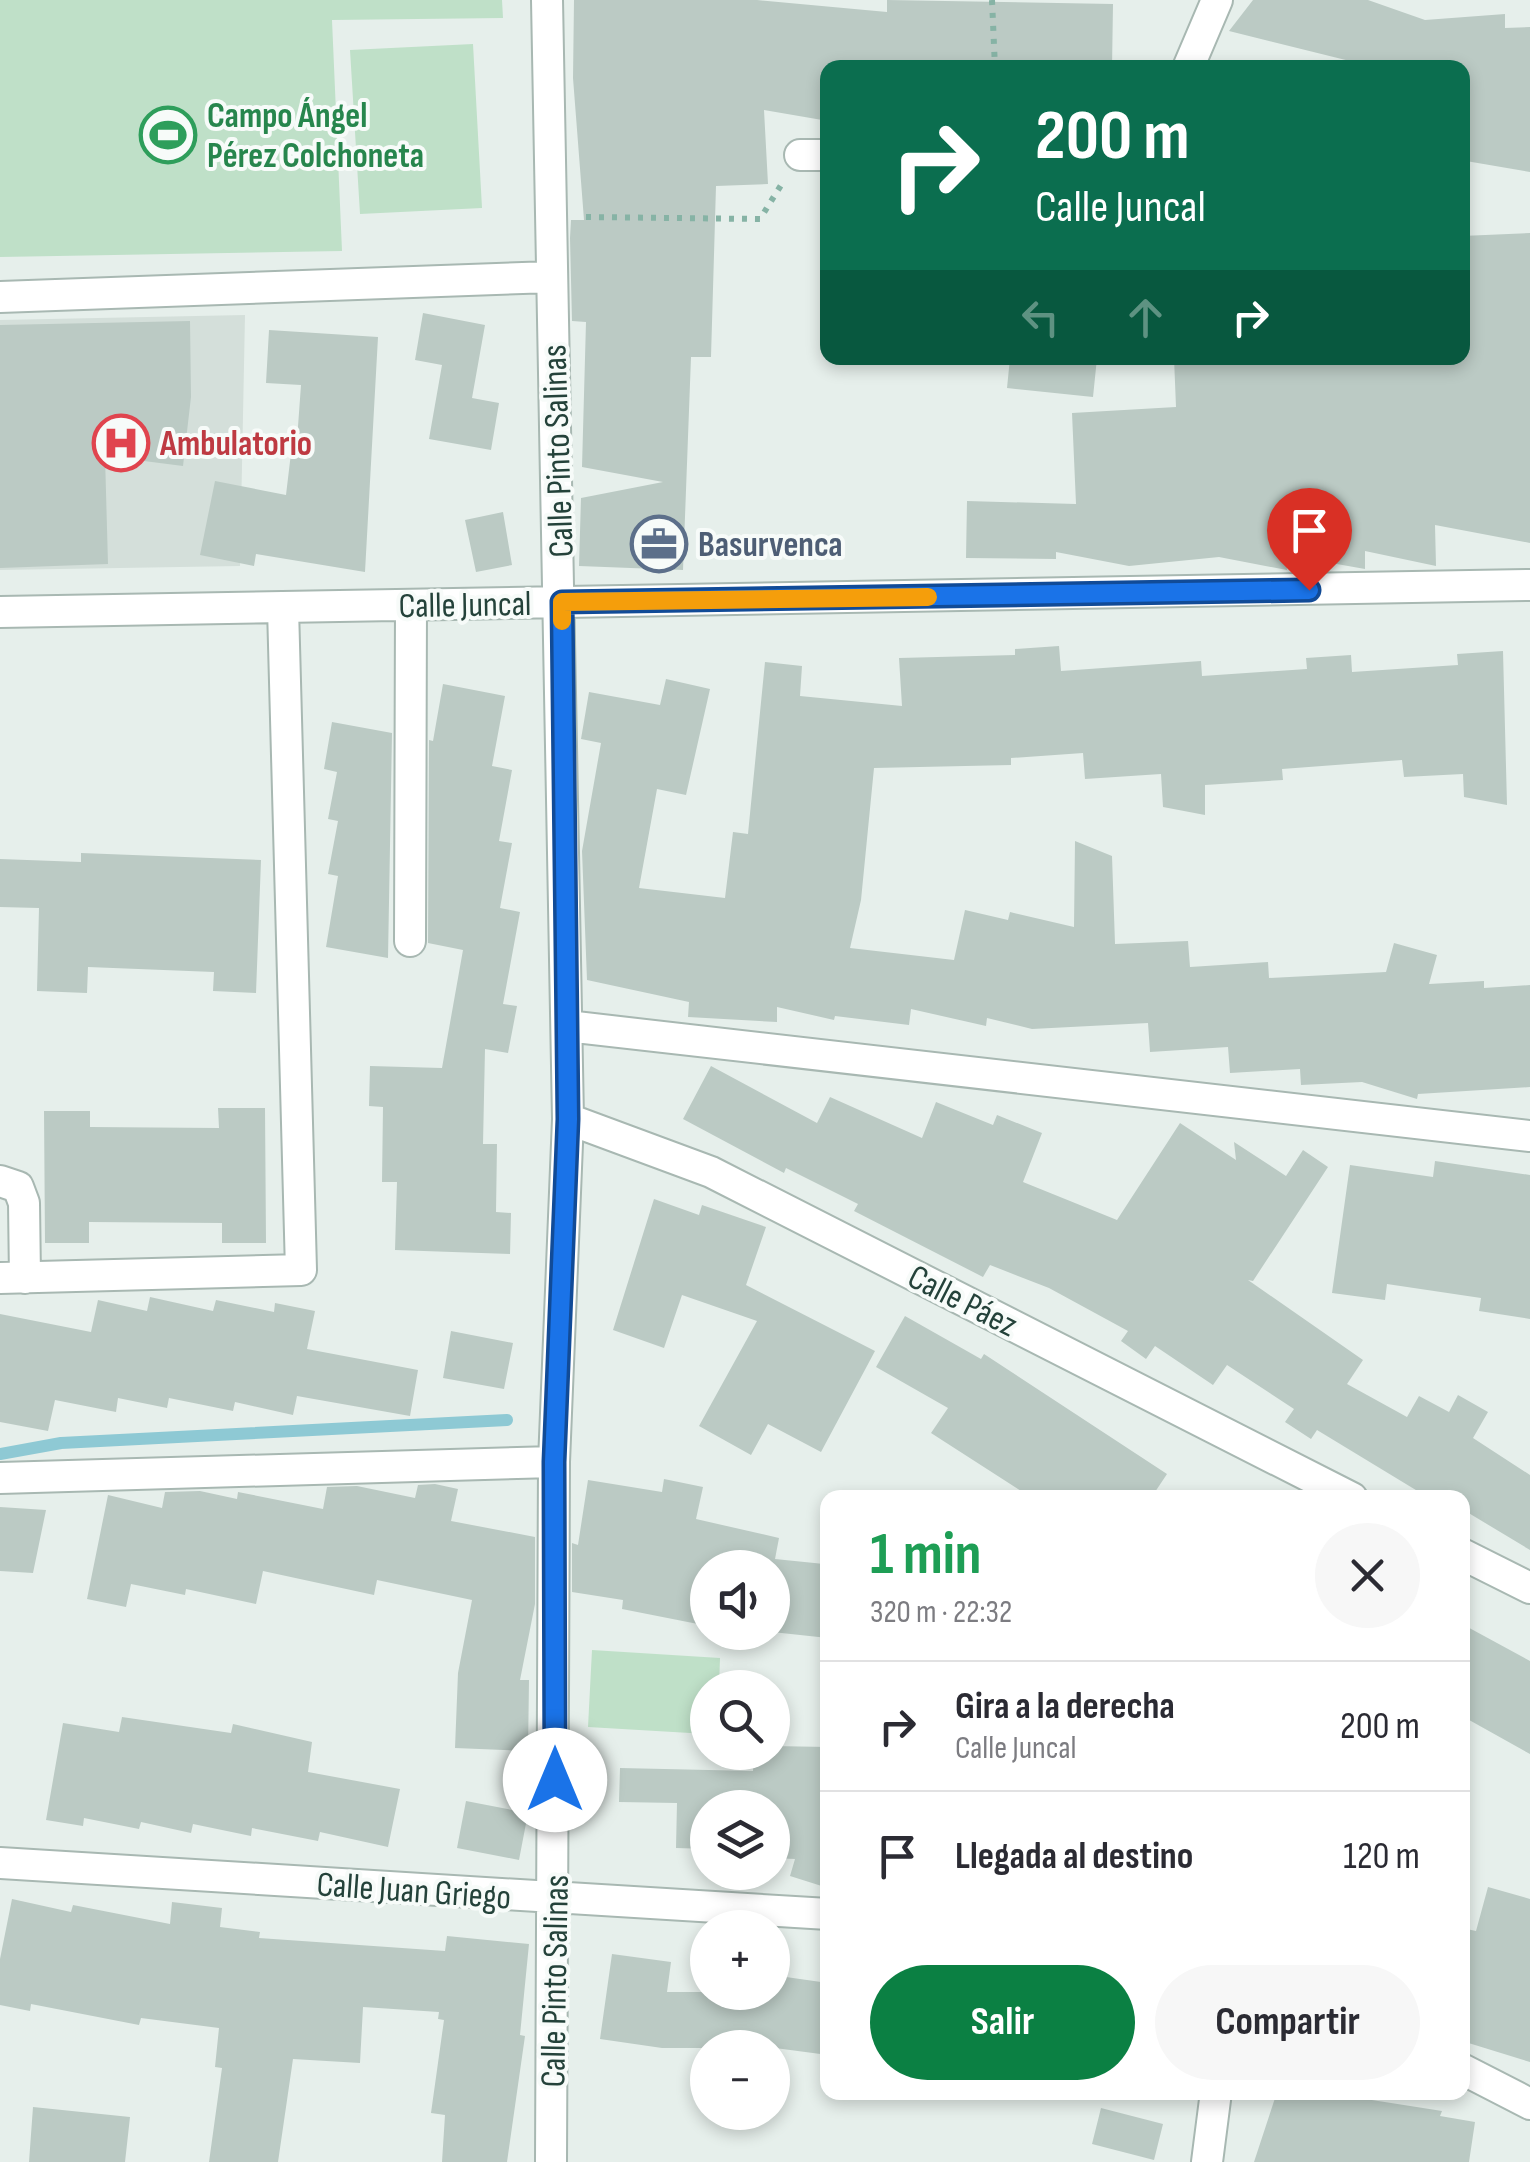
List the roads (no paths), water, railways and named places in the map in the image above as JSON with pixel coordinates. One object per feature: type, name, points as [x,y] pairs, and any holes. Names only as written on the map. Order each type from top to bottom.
[{"type":"street","name":"Calle Pinto Salinas","points":[[546,0],[562,602],[568,1119],[554,1462],[551,2162]]},
{"type":"street","points":[[1191,60],[1217,0]]},
{"type":"street","points":[[0,297],[552,278]]},
{"type":"street","name":"Calle Juncal","points":[[0,612],[1530,585]]},
{"type":"street","points":[[410,941],[411,605]]},
{"type":"street","points":[[0,1181],[18,1187],[24,1203],[12,1278],[301,1270],[291,770],[283,608]]},
{"type":"street","points":[[567,1026],[1530,1136]]},
{"type":"street","name":"Calle Páez","points":[[568,1119],[711,1172],[1336,1490]]},
{"type":"street","points":[[0,1478],[554,1462]]},
{"type":"street","points":[[1470,1558],[1530,1588]]},
{"type":"street","name":"Calle Juan Griego","points":[[0,1862],[555,1900],[820,1914]]},
{"type":"street","points":[[1470,2073],[1530,2104]]},
{"type":"street","points":[[1207,2162],[1215,2100]]},
{"type":"waterway","points":[[0,1454],[61,1443],[507,1420]]},
{"type":"place","name":"Campo Ángel Pérez Colchoneta","points":[[168,135]]},
{"type":"place","name":"Ambulatorio","points":[[121,443]]},
{"type":"place","name":"Basurvenca","points":[[659,544]]}]
